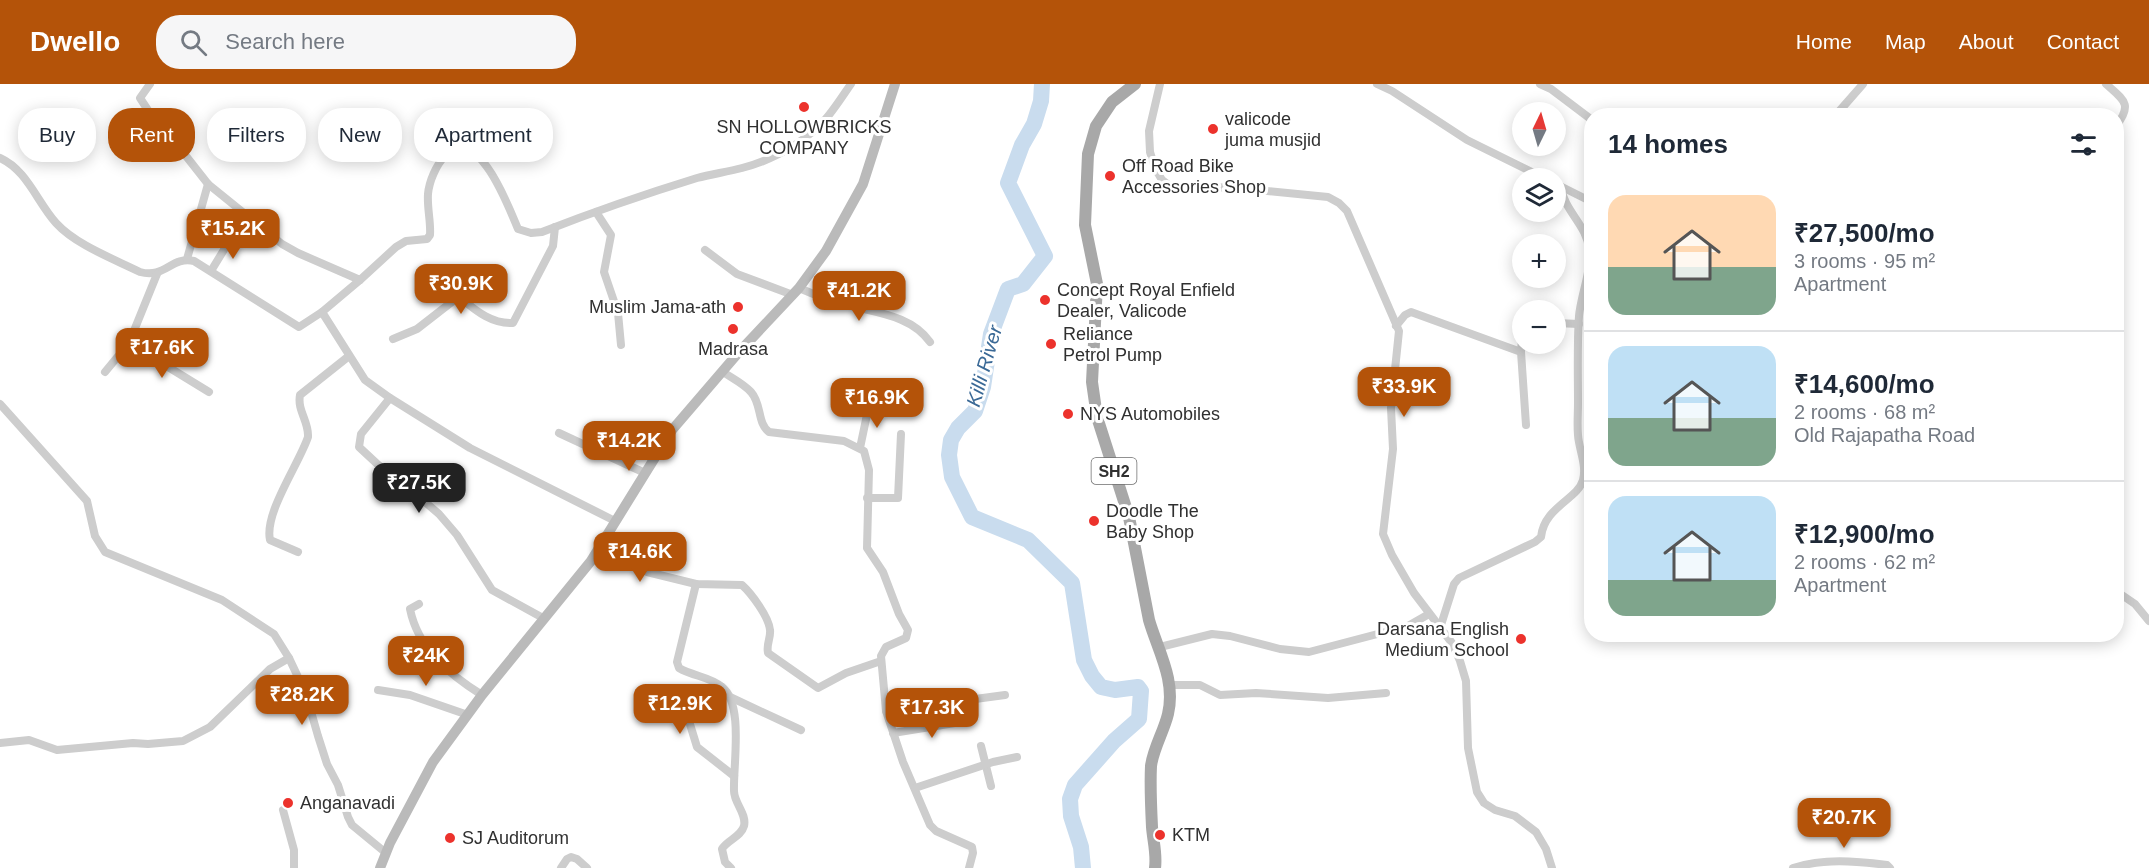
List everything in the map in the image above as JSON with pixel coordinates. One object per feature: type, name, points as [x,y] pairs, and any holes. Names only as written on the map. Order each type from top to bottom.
[{"type":"main road","points":[[380,868],[433,762],[482,695],[591,561],[672,430],[739,352],[796,291],[826,251],[862,184],[895,84]]},
{"type":"main road","name":"SH2","points":[[1135,84],[1112,102],[1096,126],[1088,154],[1084,225],[1097,284],[1092,382],[1096,417],[1129,518],[1149,620],[1160,646],[1170,685],[1171,698],[1168,714],[1151,764],[1155,868]]},
{"type":"street","points":[[150,84],[140,98],[161,130],[208,184],[282,244],[360,280]]},
{"type":"street","points":[[0,158],[18,169],[56,223],[71,236],[140,272],[157,274],[178,262],[187,259],[194,261],[300,327],[322,312],[396,247],[406,241],[427,239],[430,236],[428,193],[439,164],[452,151],[462,149],[480,157],[488,167],[518,229],[531,233],[542,232],[701,177],[764,161],[811,134],[828,116],[851,84]]},
{"type":"street","points":[[1160,84],[1149,131],[1150,152],[1162,180],[1170,186],[1185,190],[1227,188],[1328,197],[1347,211],[1399,332],[1391,408],[1393,449],[1383,534],[1392,555],[1429,614],[1452,643],[1460,661],[1466,681],[1468,748],[1478,792],[1484,803],[1495,810],[1515,816],[1536,832],[1546,849],[1552,868]]},
{"type":"street","points":[[1377,84],[1392,91],[1467,140],[1524,168]]},
{"type":"street","points":[[1540,84],[1551,89],[1584,114]]},
{"type":"street","points":[[1842,108],[1863,84]]},
{"type":"street","points":[[2106,84],[2126,104],[2124,115]]},
{"type":"street","points":[[187,259],[208,184]]},
{"type":"street","points":[[1566,190],[1584,198]]},
{"type":"street","points":[[1566,203],[1584,231]]},
{"type":"street","points":[[596,212],[611,235],[604,272],[618,313],[621,345]]},
{"type":"street","points":[[393,339],[417,329],[453,301],[462,299],[480,315],[507,324],[513,323],[553,246],[555,227]]},
{"type":"street","points":[[211,271],[233,235]]},
{"type":"street","points":[[705,250],[737,274],[891,315],[919,330],[930,342]]},
{"type":"street","points":[[105,372],[129,343],[157,274]]},
{"type":"street","points":[[1440,628],[1454,584],[1459,578],[1535,542],[1541,537],[1547,518],[1581,486],[1584,479],[1578,436],[1579,324],[1584,285]]},
{"type":"street","points":[[322,312],[365,380],[390,398],[470,447],[615,521]]},
{"type":"street","points":[[1396,326],[1405,315],[1411,312],[1512,349]]},
{"type":"street","points":[[1566,323],[1579,324]]},
{"type":"street","points":[[129,343],[209,392]]},
{"type":"street","points":[[1521,354],[1526,425]]},
{"type":"street","points":[[298,552],[270,540],[269,534],[276,506],[308,437],[309,430],[299,405],[300,395],[349,356]]},
{"type":"street","points":[[723,372],[751,392],[758,404],[762,426],[770,432],[844,441],[860,448],[867,457],[867,548],[883,572],[899,614],[908,630],[906,638],[886,647],[881,656],[886,711],[930,825],[936,831],[969,844],[973,853],[969,868]]},
{"type":"street","points":[[390,398],[361,434],[359,447],[402,487],[418,496],[439,514],[457,536],[492,590],[543,618]]},
{"type":"street","points":[[0,404],[87,501],[95,536],[105,552],[222,600],[274,634],[289,658],[306,694],[327,764],[338,785],[352,825],[386,853]]},
{"type":"street","points":[[860,448],[869,405]]},
{"type":"street","points":[[558,433],[645,472]]},
{"type":"street","points":[[867,498],[898,498],[901,434]]},
{"type":"street","points":[[603,541],[646,572],[696,584],[742,585],[763,613],[770,629],[766,645],[768,653],[818,688],[846,673],[881,661]]},
{"type":"street","points":[[696,584],[679,651],[678,666],[689,674],[722,687],[730,697],[801,730]]},
{"type":"street","points":[[2124,596],[2135,604],[2149,621]]},
{"type":"street","points":[[419,604],[410,609],[424,645],[445,669],[482,695]]},
{"type":"street","points":[[1160,646],[1212,634],[1230,636],[1280,650],[1309,652],[1408,626],[1429,614]]},
{"type":"street","points":[[0,743],[29,740],[57,750],[183,741],[210,727],[270,669],[289,658]]},
{"type":"street","points":[[1170,685],[1200,685],[1220,695],[1256,693],[1328,698],[1386,693]]},
{"type":"street","points":[[722,687],[689,721],[697,747],[734,776]]},
{"type":"street","points":[[378,690],[410,695],[468,715]]},
{"type":"street","points":[[886,711],[1005,695]]},
{"type":"street","points":[[730,697],[736,726],[734,793],[744,824],[743,829],[725,843],[722,849],[726,862],[731,868]]},
{"type":"street","points":[[893,733],[967,721]]},
{"type":"street","points":[[981,746],[991,786]]},
{"type":"street","points":[[915,788],[1006,758],[1017,757]]},
{"type":"street","points":[[283,810],[294,850],[294,868]]},
{"type":"street","points":[[561,868],[571,857],[587,868]]},
{"type":"street","points":[[1793,868],[1825,861],[1860,861],[1887,865],[1890,868]]},
{"type":"waterway","name":"Killi River","points":[[1042,84],[1041,101],[1034,124],[1022,145],[1008,183],[1045,256],[1023,284],[1008,289],[991,334],[983,387],[975,411],[958,428],[951,440],[949,455],[952,477],[972,517],[1028,540],[1072,583],[1084,660],[1092,676],[1101,687],[1115,690],[1138,687],[1141,691],[1139,719],[1114,741],[1075,785],[1070,799],[1071,816],[1081,847],[1083,868]]},
{"type":"place","name":"SN HOLLOWBRICKS COMPANY","points":[[804,107]]},
{"type":"place","name":"valicode juma musjid","points":[[1213,129]]},
{"type":"place","name":"Off Road Bike Accessories Shop","points":[[1110,176]]},
{"type":"place","name":"Concept Royal Enfield Dealer, Valicode","points":[[1045,300]]},
{"type":"place","name":"Muslim Jama-ath","points":[[738,307]]},
{"type":"place","name":"Madrasa","points":[[733,329]]},
{"type":"place","name":"Reliance Petrol Pump","points":[[1051,344]]},
{"type":"place","name":"NYS Automobiles","points":[[1068,414]]},
{"type":"place","name":"Doodle The Baby Shop","points":[[1094,521]]},
{"type":"place","name":"Darsana English Medium School","points":[[1521,639]]},
{"type":"place","name":"Anganavadi","points":[[288,803]]},
{"type":"place","name":"KTM","points":[[1160,835]]},
{"type":"place","name":"SJ Auditorum","points":[[450,838]]}]
